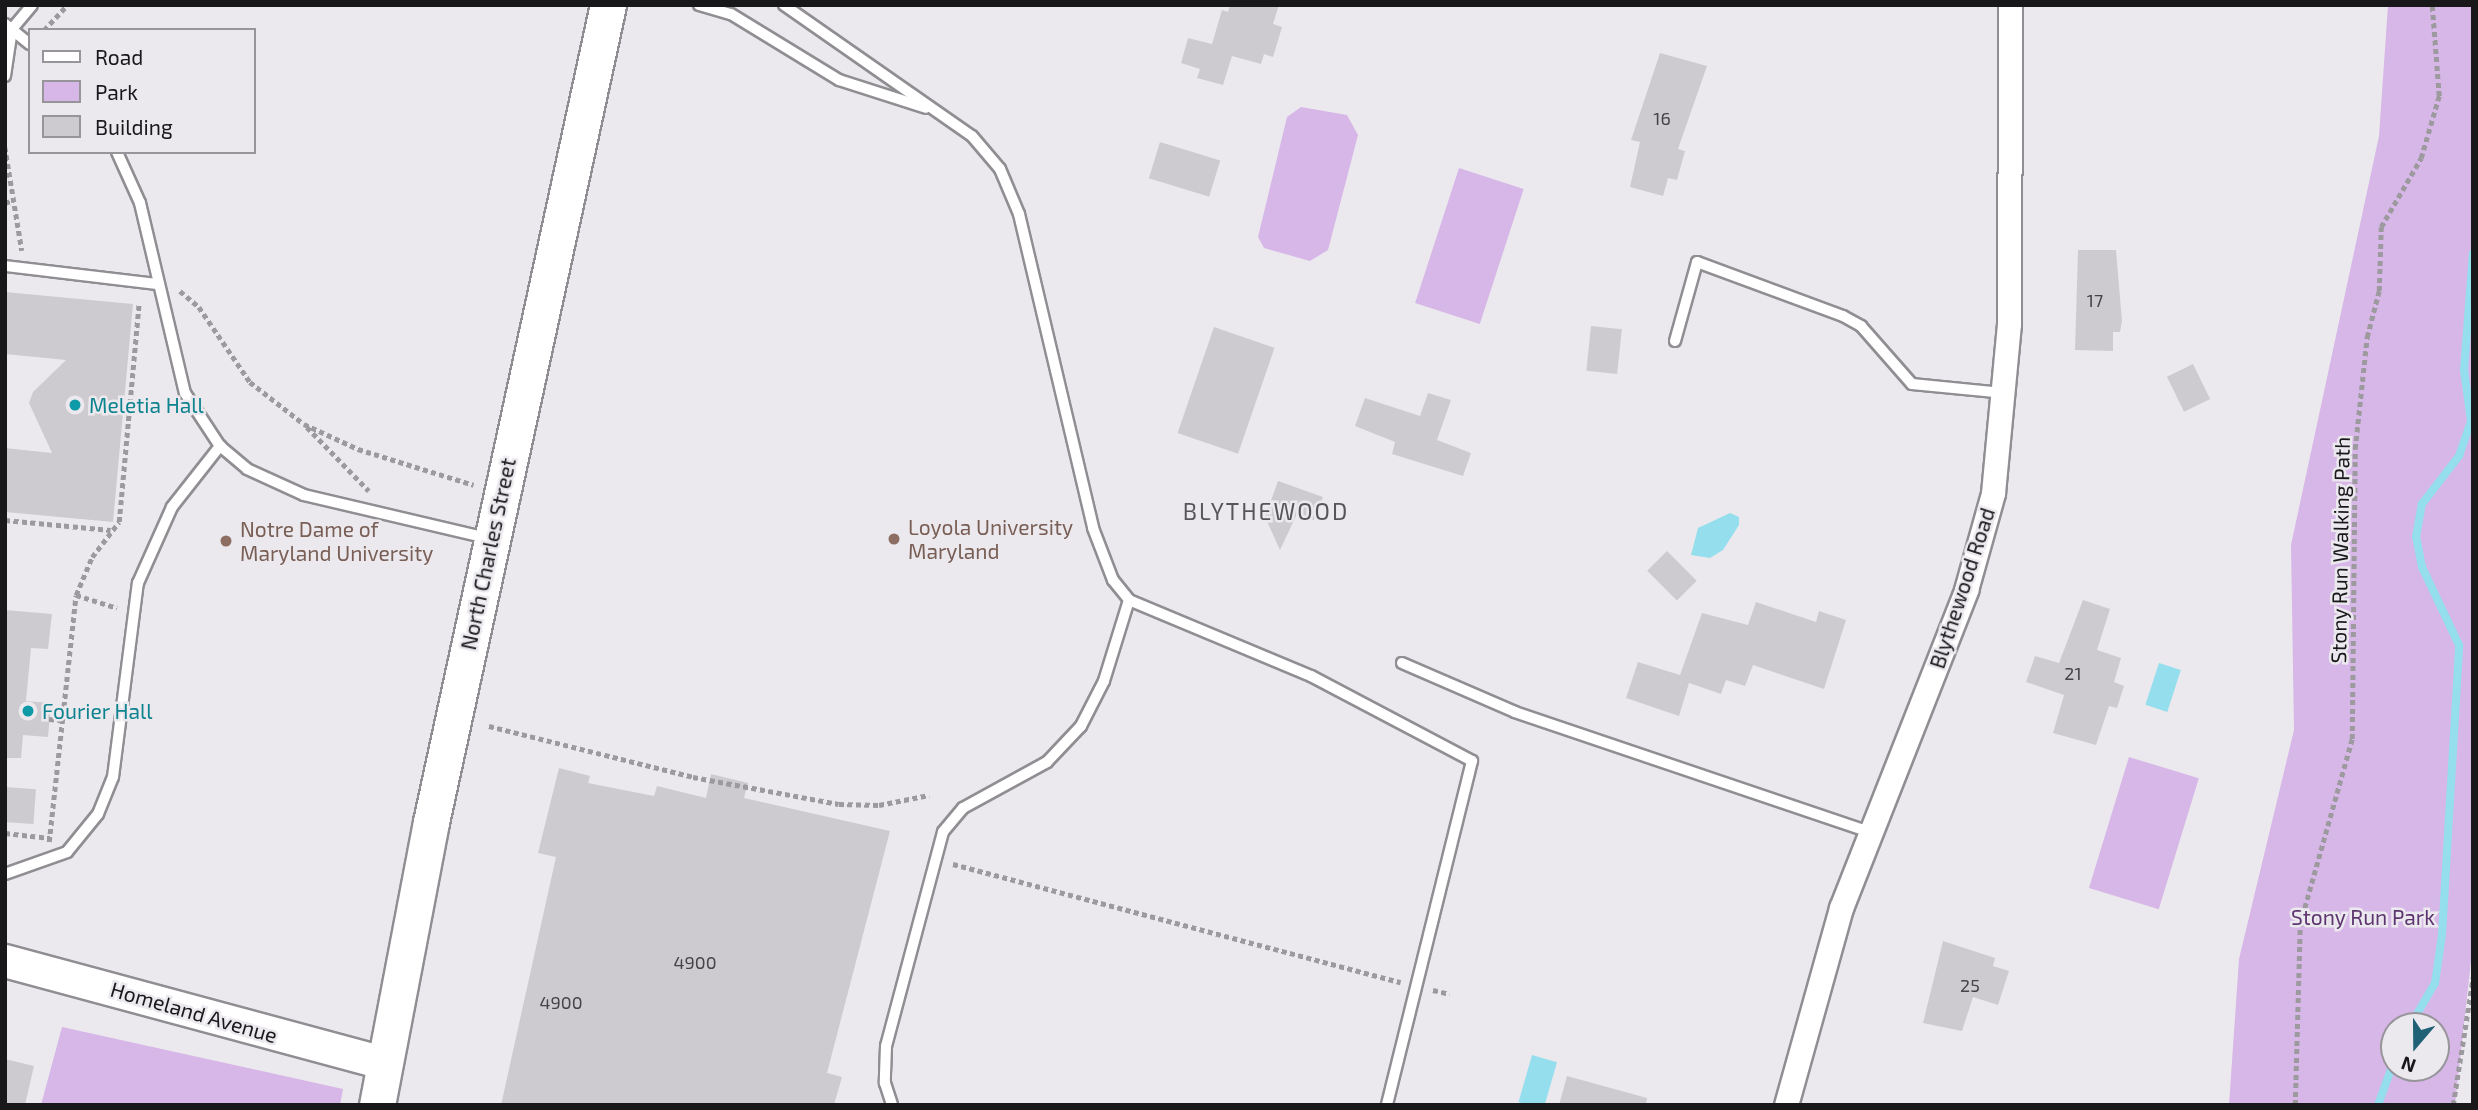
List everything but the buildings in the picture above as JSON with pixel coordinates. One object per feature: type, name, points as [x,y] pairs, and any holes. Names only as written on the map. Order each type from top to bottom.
[{"type":"main road","name":"North Charles Street","points":[[377,1105],[491,539],[608,5]]},
{"type":"street","name":"Blythewood Road","points":[[1786,1105],[1824,961],[1869,832],[1977,557],[2000,458],[2006,393],[2010,5]]},
{"type":"street","name":"Homeland Avenue","points":[[5,961],[384,1063]]},
{"type":"lane","points":[[5,76],[9,27],[32,5]]},
{"type":"lane","points":[[699,5],[731,14],[839,79],[929,108]]},
{"type":"lane","points":[[783,5],[881,69],[989,152],[1009,187],[1093,528],[1113,580],[1129,600],[1311,676],[1472,761],[1387,1105]]},
{"type":"lane","points":[[9,27],[28,42]]},
{"type":"lane","points":[[118,154],[140,204],[156,284],[185,393],[219,446],[272,482],[374,512],[491,539]]},
{"type":"lane","points":[[1675,341],[1697,262],[1843,316],[1873,339],[1901,376],[1920,388],[2006,393]]},
{"type":"lane","points":[[5,266],[156,284]]},
{"type":"lane","points":[[5,874],[46,863],[78,842],[110,787],[131,612],[148,557],[172,507],[219,446]]},
{"type":"lane","points":[[892,1105],[885,1083],[886,1046],[935,860],[952,818],[981,797],[1026,778],[1081,726],[1104,681],[1129,600]]},
{"type":"lane","points":[[1402,663],[1480,699],[1869,832]]},
{"type":"path","points":[[46,28],[67,5]]},
{"type":"path","name":"Stony Run Walking Path","points":[[2295,1105],[2300,924],[2352,739],[2356,449],[2367,337],[2379,291],[2381,227],[2421,158],[2439,96],[2432,5]]},
{"type":"path","points":[[5,147],[25,270]]},
{"type":"path","points":[[5,203],[14,200]]},
{"type":"path","points":[[156,284],[175,288],[199,307],[250,382],[304,424],[375,497],[374,512]]},
{"type":"path","points":[[46,863],[76,595],[92,557],[119,522],[139,304]]},
{"type":"path","points":[[304,424],[358,449],[474,485]]},
{"type":"path","points":[[5,520],[111,530]]},
{"type":"path","points":[[76,595],[131,612]]},
{"type":"path","points":[[49,719],[61,720]]},
{"type":"path","points":[[489,726],[693,777],[839,804],[878,805],[929,796]]},
{"type":"path","points":[[5,833],[50,838]]},
{"type":"path","points":[[935,860],[1450,994]]},
{"type":"path","points":[[2453,1105],[2473,977]]},
{"type":"green space","name":"Stony Run Park","points":[[2388,5],[2473,5],[2473,943],[2455,1105],[2229,1105],[2239,959],[2294,730],[2291,545],[2379,136]]},
{"type":"green space","points":[[1301,107],[1347,115],[1358,135],[1328,250],[1310,261],[1264,248],[1258,237],[1287,117]]},
{"type":"green space","points":[[1459,168],[1524,189],[1480,324],[1415,303]]},
{"type":"green space","points":[[2129,757],[2199,778],[2159,909],[2089,888]]},
{"type":"green space","points":[[62,1027],[343,1089],[340,1105],[41,1105]]},
{"type":"water","points":[[1730,513],[1739,517],[1739,525],[1723,550],[1710,558],[1691,555],[1698,528]]},
{"type":"water","points":[[2159,663],[2181,670],[2167,712],[2145,705]]},
{"type":"water","points":[[1532,1055],[1557,1062],[1545,1105],[1518,1102]]},
{"type":"waterway","points":[[2418,1012],[2435,983],[2442,935],[2459,645],[2422,567],[2416,537],[2422,504],[2459,456],[2471,421],[2464,370],[2473,253]]},
{"type":"waterway","points":[[2378,1105],[2386,1082]]},
{"type":"place","name":"Meletia Hall","points":[[75,405]]},
{"type":"place","name":"Loyola University Maryland","points":[[894,539]]},
{"type":"place","name":"Notre Dame of Maryland University","points":[[226,541]]},
{"type":"place","name":"Fourier Hall","points":[[28,711]]},
{"type":"district","name":"BLYTHEWOOD","points":[[1266,511]]}]
